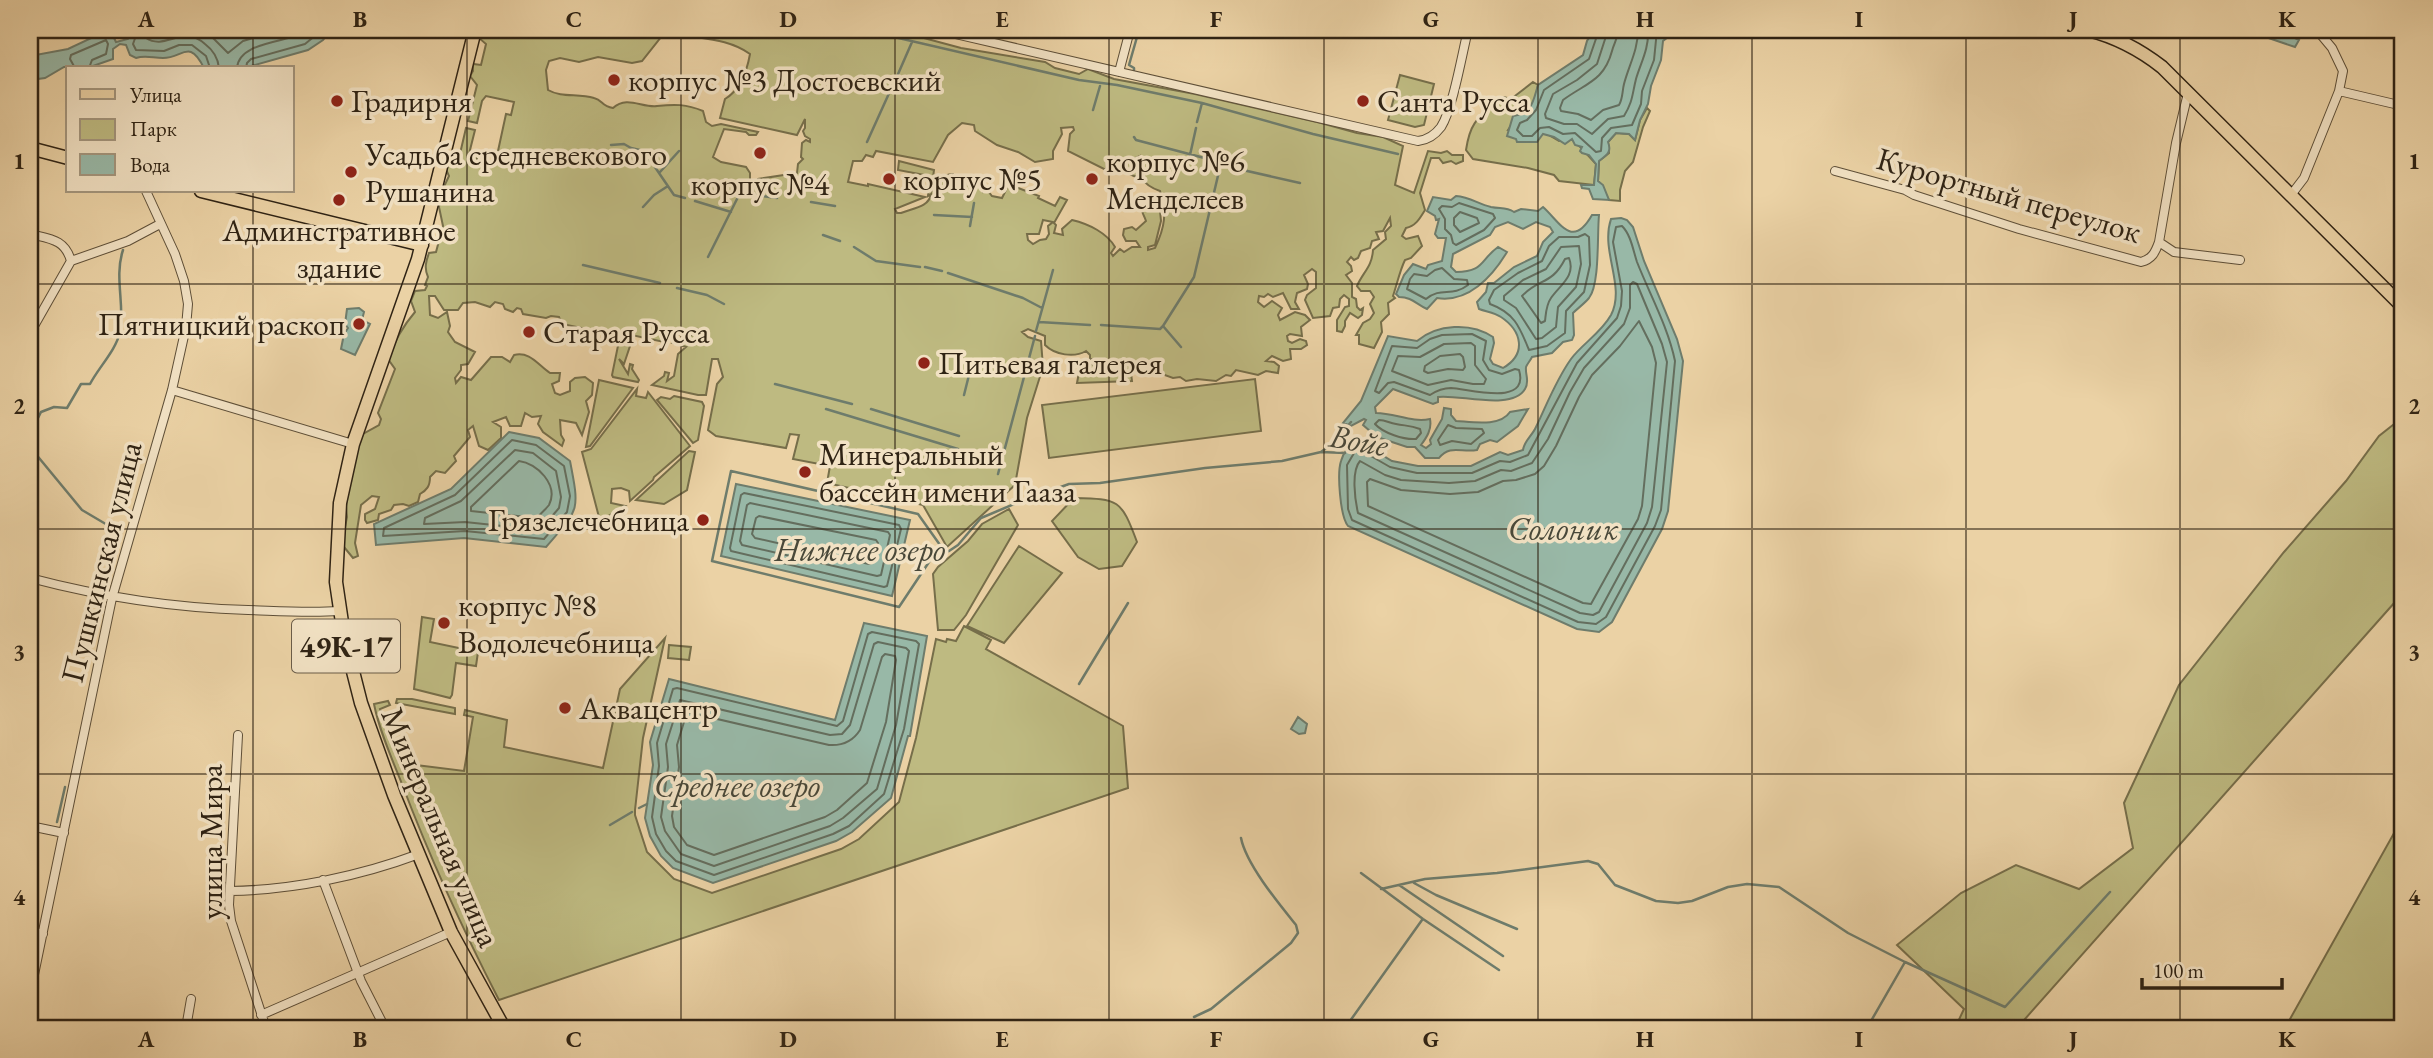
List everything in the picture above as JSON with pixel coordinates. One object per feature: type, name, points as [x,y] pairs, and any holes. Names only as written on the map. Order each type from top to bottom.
[{"type":"main road","name":"Минеральная улица","points":[[475,30],[417,244],[353,444],[338,527],[336,573],[339,611],[361,703],[394,795],[451,932],[504,1028]]},
{"type":"main road","points":[[2088,30],[2120,40],[2142,52],[2188,93],[2403,307]]},
{"type":"main road","points":[[30,148],[66,157]]},
{"type":"main road","points":[[205,192],[417,244]]},
{"type":"street","points":[[938,30],[1418,141],[1426,140],[1440,128],[1447,112],[1468,30]]},
{"type":"street","points":[[1119,72],[1130,30]]},
{"type":"street","points":[[2291,195],[2304,177],[2339,91],[2343,71],[2332,48],[2317,30]]},
{"type":"street","points":[[2339,91],[2403,106]]},
{"type":"street","points":[[2159,243],[2178,133],[2188,93]]},
{"type":"street","name":"Курортный переулок","points":[[1835,171],[1905,190],[2019,229],[2141,262],[2149,260],[2159,243],[2174,252],[2240,260]]},
{"type":"street","name":"Пушкинская улица","points":[[30,994],[112,598],[173,390],[188,304],[175,254],[146,192]]},
{"type":"street","points":[[30,334],[71,261],[128,242],[160,224]]},
{"type":"street","points":[[30,234],[62,244],[68,250],[71,261]]},
{"type":"street","points":[[173,390],[353,444]]},
{"type":"street","points":[[30,578],[112,598],[218,610],[299,613],[339,611]]},
{"type":"street","name":"улица Мира","points":[[238,735],[230,891],[231,921],[266,1028]]},
{"type":"street","points":[[30,826],[64,833]]},
{"type":"street","points":[[230,891],[267,890],[323,880],[419,854]]},
{"type":"street","points":[[323,880],[358,972],[385,1028]]},
{"type":"street","points":[[30,931],[43,934]]},
{"type":"street","points":[[261,1015],[335,985],[358,972],[451,932]]},
{"type":"street","points":[[186,1028],[191,999]]},
{"type":"green space","points":[[481,30],[894,30],[961,48],[1045,62],[1055,68],[1079,74],[1088,69],[1114,79],[1195,94],[1383,137],[1403,146],[1395,185],[1414,193],[1428,151],[1447,151],[1452,155],[1463,155],[1463,161],[1456,164],[1451,161],[1443,163],[1439,158],[1431,158],[1420,193],[1425,210],[1415,224],[1406,228],[1402,236],[1406,239],[1418,236],[1422,246],[1411,258],[1405,260],[1393,296],[1395,298],[1388,303],[1389,314],[1381,322],[1382,332],[1374,348],[1359,344],[1359,335],[1356,335],[1363,323],[1374,313],[1370,304],[1374,297],[1370,291],[1361,291],[1357,286],[1369,265],[1373,250],[1386,239],[1385,232],[1391,226],[1390,218],[1383,231],[1376,232],[1379,239],[1372,241],[1370,248],[1361,251],[1358,258],[1354,260],[1351,257],[1347,262],[1352,271],[1346,275],[1352,283],[1352,297],[1356,299],[1360,310],[1363,308],[1362,315],[1358,318],[1350,313],[1342,332],[1337,331],[1337,320],[1345,307],[1349,306],[1349,299],[1344,295],[1340,299],[1339,307],[1333,308],[1330,316],[1313,318],[1305,300],[1316,288],[1316,272],[1312,269],[1304,275],[1307,289],[1297,293],[1295,302],[1299,309],[1291,309],[1283,293],[1273,297],[1268,294],[1259,296],[1258,302],[1264,307],[1272,301],[1282,308],[1278,315],[1280,320],[1295,312],[1310,320],[1301,327],[1302,336],[1287,336],[1292,343],[1300,339],[1306,341],[1307,345],[1301,349],[1290,349],[1291,359],[1283,361],[1272,356],[1266,361],[1279,366],[1278,373],[1266,371],[1258,375],[1236,370],[1231,376],[1226,375],[1216,381],[1186,381],[1151,370],[1143,373],[1103,365],[1090,359],[1086,351],[1070,355],[1059,353],[1045,345],[1045,336],[1028,329],[1022,332],[1041,341],[1043,367],[1027,418],[1015,485],[947,547],[923,505],[827,483],[830,466],[793,459],[799,435],[790,434],[786,448],[716,436],[708,430],[717,384],[723,377],[718,359],[712,359],[706,395],[652,385],[664,376],[665,372],[669,373],[667,381],[674,376],[678,354],[686,347],[673,343],[690,335],[700,336],[705,330],[692,328],[664,342],[627,334],[624,337],[631,343],[624,364],[619,359],[628,374],[630,364],[633,365],[638,382],[612,375],[620,336],[567,325],[561,322],[559,317],[523,314],[521,309],[517,308],[513,312],[505,309],[503,304],[495,302],[490,307],[475,302],[463,303],[458,310],[444,310],[435,296],[429,296],[430,315],[438,318],[447,312],[450,326],[448,332],[455,342],[475,352],[468,364],[461,365],[455,378],[456,383],[461,377],[471,380],[491,357],[502,357],[510,362],[514,355],[525,355],[550,373],[560,373],[559,381],[552,384],[555,393],[560,395],[570,391],[570,382],[575,378],[585,377],[593,383],[592,395],[586,401],[589,412],[582,435],[576,423],[560,420],[564,440],[562,446],[543,432],[538,424],[541,416],[532,417],[525,413],[521,426],[510,426],[506,417],[493,422],[501,427],[501,438],[488,450],[479,446],[473,426],[468,430],[470,437],[454,456],[456,461],[445,473],[436,471],[430,477],[429,485],[420,494],[418,502],[409,506],[394,505],[391,510],[379,514],[378,520],[367,523],[365,514],[375,509],[379,497],[372,496],[361,505],[355,543],[358,556],[353,558],[344,547],[343,537],[352,460],[363,434],[379,425],[381,419],[378,413],[395,369],[388,359],[399,334],[415,312],[411,301],[415,291],[425,290],[427,286],[427,259],[429,253],[436,252],[443,226],[439,207],[441,193],[449,176],[445,167],[450,155],[459,158],[466,128],[475,130],[469,154],[477,156],[477,160],[499,164],[502,152],[498,151],[506,114],[511,115],[514,102],[486,96],[482,101],[477,123],[468,121],[477,85],[470,76],[473,64],[481,65],[486,44],[479,38]],"holes":[[[673,33],[723,42],[750,54],[742,79],[735,91],[725,99],[720,118],[797,135],[805,119],[803,131],[810,142],[806,140],[802,143],[803,159],[798,164],[797,173],[758,179],[750,189],[750,173],[746,167],[721,162],[713,157],[724,129],[746,132],[749,135],[756,135],[758,132],[721,124],[712,126],[706,122],[703,111],[686,106],[651,106],[624,102],[613,108],[594,98],[548,90],[546,70],[549,61],[560,58],[579,62],[598,57],[632,63],[642,61],[662,36]],[[962,123],[974,125],[975,131],[997,145],[1018,152],[1035,162],[1053,159],[1053,151],[1062,134],[1061,128],[1073,127],[1068,151],[1106,170],[1107,163],[1136,177],[1139,169],[1133,159],[1140,156],[1142,178],[1148,185],[1160,191],[1164,207],[1163,227],[1155,248],[1148,250],[1148,247],[1155,245],[1161,221],[1159,201],[1155,197],[1148,197],[1142,203],[1141,209],[1146,221],[1136,230],[1132,227],[1124,229],[1126,241],[1136,241],[1140,247],[1132,247],[1124,252],[1120,249],[1113,256],[1111,253],[1115,247],[1112,242],[1085,224],[1072,220],[1062,229],[1063,235],[1054,233],[1054,223],[1067,200],[1060,197],[1055,206],[1038,198],[1039,196],[1013,186],[1010,182],[1002,198],[992,196],[988,191],[983,192],[981,188],[986,186],[980,182],[958,181],[953,174],[941,177],[931,192],[934,170],[899,161],[898,170],[930,176],[928,196],[931,194],[924,204],[901,213],[897,213],[895,209],[925,197],[848,182],[853,161],[862,161],[866,155],[873,157],[876,151],[933,162],[948,135]],[[1043,220],[1053,222],[1048,226],[1049,234],[1046,239],[1033,244],[1028,240],[1027,234],[1039,234]]]},
{"type":"green space","points":[[1400,75],[1434,84],[1424,125],[1415,127],[1388,120]]},
{"type":"green space","points":[[1533,82],[1538,85],[1534,102],[1508,130],[1547,134],[1559,141],[1572,138],[1596,164],[1594,185],[1559,181],[1554,175],[1528,168],[1473,159],[1466,150],[1471,130],[1479,118],[1504,97],[1511,99]]},
{"type":"green space","points":[[1647,108],[1650,111],[1633,162],[1625,171],[1620,201],[1609,200],[1598,181],[1599,161],[1609,153],[1608,142],[1616,133],[1629,134],[1635,140],[1640,120]]},
{"type":"green space","points":[[1081,362],[1131,373],[1132,381],[1077,383]]},
{"type":"green space","points":[[1255,379],[1261,431],[1049,458],[1042,405]]},
{"type":"green space","points":[[599,380],[633,388],[590,446],[586,447]]},
{"type":"green space","points":[[637,389],[636,396],[646,398],[648,392],[690,446],[630,501],[629,491],[612,489],[611,503],[625,506],[600,521],[582,452],[591,449]]},
{"type":"green space","points":[[674,396],[702,402],[704,406],[698,440],[693,443],[657,400]]},
{"type":"green space","points":[[2403,417],[2403,593],[2017,1028],[1955,1028],[1964,1009],[1897,945],[1961,893],[2016,865],[2079,889],[2133,848],[2124,803],[2179,685],[2284,552],[2346,481],[2379,436]]},
{"type":"green space","points":[[689,451],[695,452],[687,490],[664,504],[636,500]]},
{"type":"green space","points":[[1074,498],[1101,499],[1122,509],[1137,542],[1122,566],[1099,569],[1078,557],[1052,521]]},
{"type":"green space","points":[[1009,509],[1018,525],[966,615],[954,630],[938,630],[933,574],[982,524]]},
{"type":"green space","points":[[1019,546],[1062,573],[1004,643],[967,626]]},
{"type":"green space","points":[[422,617],[434,619],[430,642],[478,652],[476,666],[456,663],[450,698],[414,689]]},
{"type":"green space","points":[[964,626],[991,640],[986,649],[1123,726],[1128,788],[499,1000],[424,839],[386,744],[374,704],[388,701],[390,705],[380,709],[400,763],[464,771],[473,717],[464,715],[465,710],[507,720],[504,747],[603,768],[620,689],[665,638],[643,738],[635,815],[647,852],[674,879],[712,893],[841,849],[859,839],[899,802],[916,738],[936,639],[956,641]]},
{"type":"green space","points":[[669,645],[691,647],[689,660],[668,658]]},
{"type":"green space","points":[[397,699],[412,699],[455,708],[455,714],[396,703]]},
{"type":"green space","points":[[2403,817],[2403,1028],[2285,1028]]},
{"type":"water","points":[[133,30],[206,30],[222,33],[234,30],[331,30],[323,40],[308,50],[251,66],[203,66],[190,52],[163,58],[136,58],[130,55],[126,45],[120,44],[113,49],[113,59],[93,66],[66,66],[45,78],[30,80],[30,56],[68,49],[106,31],[112,34],[116,42],[128,39]]},
{"type":"water","points":[[1662,30],[1668,37],[1663,41],[1661,60],[1635,140],[1629,134],[1616,133],[1608,142],[1608,153],[1599,161],[1598,181],[1603,185],[1609,200],[1593,199],[1589,189],[1582,188],[1581,185],[1594,185],[1596,164],[1589,155],[1580,151],[1582,147],[1575,145],[1572,139],[1565,144],[1543,134],[1537,142],[1517,142],[1507,136],[1513,116],[1528,109],[1538,85],[1583,55],[1593,31]]},
{"type":"water","points":[[2245,30],[2278,30],[2299,40],[2295,47]]},
{"type":"water","points":[[1456,196],[1514,212],[1521,209],[1538,211],[1543,207],[1566,230],[1572,232],[1578,231],[1592,215],[1599,215],[1595,282],[1589,298],[1573,313],[1572,340],[1563,342],[1552,353],[1532,357],[1526,367],[1525,389],[1518,396],[1497,400],[1438,397],[1438,402],[1433,404],[1393,389],[1375,407],[1376,413],[1417,420],[1430,419],[1428,433],[1421,445],[1426,448],[1431,444],[1430,440],[1442,419],[1444,408],[1451,409],[1451,415],[1456,421],[1478,423],[1493,422],[1506,417],[1510,412],[1528,409],[1518,426],[1497,442],[1490,440],[1480,444],[1477,450],[1452,450],[1439,458],[1425,458],[1415,447],[1377,437],[1363,425],[1366,420],[1364,419],[1351,426],[1343,423],[1361,401],[1388,336],[1417,341],[1444,328],[1475,329],[1493,337],[1490,359],[1493,364],[1503,368],[1516,356],[1519,342],[1517,336],[1514,329],[1501,317],[1479,309],[1477,302],[1486,292],[1488,283],[1494,283],[1514,267],[1537,256],[1543,242],[1553,232],[1550,227],[1536,222],[1523,229],[1508,222],[1495,227],[1490,235],[1453,254],[1451,267],[1456,272],[1477,268],[1498,247],[1507,252],[1494,270],[1469,292],[1437,298],[1427,309],[1396,294],[1404,275],[1413,264],[1426,269],[1428,265],[1442,261],[1446,238],[1438,238],[1435,234],[1439,219],[1436,220],[1435,216],[1427,211],[1433,197],[1451,200]]},
{"type":"water","name":"Солоник","points":[[1621,218],[1633,227],[1683,361],[1668,511],[1662,529],[1612,622],[1599,632],[1577,629],[1348,526],[1341,504],[1339,475],[1343,455],[1357,440],[1392,461],[1418,466],[1471,466],[1500,452],[1508,455],[1523,450],[1566,367],[1611,315],[1616,292],[1608,231],[1611,219]]},
{"type":"water","points":[[359,308],[364,312],[362,320],[370,324],[355,355],[341,349],[348,328],[345,324],[347,309]]},
{"type":"water","points":[[509,432],[539,438],[570,461],[576,501],[574,509],[571,517],[546,547],[464,538],[376,545],[374,524],[451,489]]},
{"type":"water","name":"Нижнее озеро","points":[[736,484],[910,520],[892,596],[721,556]]},
{"type":"water","name":"Среднее озеро","points":[[864,623],[927,636],[910,736],[891,798],[852,832],[836,841],[713,883],[673,868],[661,856],[650,836],[645,818],[653,765],[650,742],[669,679],[835,720]]},
{"type":"water","points":[[1298,717],[1307,724],[1305,733],[1299,734],[1291,729]]},
{"type":"waterway","points":[[864,30],[1079,80],[1202,103],[1398,154]]},
{"type":"waterway","points":[[1134,70],[1129,65],[1139,30]]},
{"type":"waterway","points":[[895,81],[912,42]]},
{"type":"waterway","points":[[1093,110],[1100,86]]},
{"type":"waterway","points":[[867,142],[891,89]]},
{"type":"waterway","points":[[1197,122],[1202,103]]},
{"type":"waterway","points":[[1190,155],[1196,128]]},
{"type":"waterway","points":[[1134,137],[1136,140],[1234,168],[1300,183]]},
{"type":"waterway","points":[[611,145],[624,144],[644,151],[674,195],[685,198]]},
{"type":"waterway","points":[[660,172],[679,151]]},
{"type":"waterway","points":[[1101,325],[1160,329],[1163,326],[1194,277],[1221,163]]},
{"type":"waterway","points":[[643,207],[654,195],[668,186]]},
{"type":"waterway","points":[[708,257],[740,193],[777,198]]},
{"type":"waterway","points":[[695,201],[731,212]]},
{"type":"waterway","points":[[811,202],[835,206]]},
{"type":"waterway","points":[[970,226],[974,203]]},
{"type":"waterway","points":[[934,215],[972,217]]},
{"type":"waterway","points":[[823,235],[840,241]]},
{"type":"waterway","points":[[854,247],[876,261],[920,267]]},
{"type":"waterway","points":[[30,434],[41,412],[54,407],[67,408],[81,384],[90,384],[115,345],[121,322],[119,270],[123,250]]},
{"type":"waterway","points":[[583,265],[660,283]]},
{"type":"waterway","points":[[925,267],[942,271]]},
{"type":"waterway","points":[[1036,331],[1053,270]]},
{"type":"waterway","points":[[948,273],[1023,298],[1042,308]]},
{"type":"waterway","points":[[677,288],[707,295],[724,304]]},
{"type":"waterway","points":[[1039,322],[1090,325]]},
{"type":"waterway","points":[[1163,326],[1181,347]]},
{"type":"waterway","points":[[998,474],[1035,336]]},
{"type":"waterway","points":[[964,395],[970,371]]},
{"type":"waterway","points":[[775,384],[852,404]]},
{"type":"waterway","points":[[826,409],[958,449]]},
{"type":"waterway","points":[[871,409],[959,436]]},
{"type":"waterway","points":[[1321,452],[1333,443],[1351,422]]},
{"type":"waterway","points":[[30,447],[82,510],[121,533]]},
{"type":"waterway","name":"Войе","points":[[904,547],[935,553],[949,551],[958,545],[981,518],[1069,484],[1100,483],[1205,468],[1282,461],[1321,452],[1345,453]]},
{"type":"waterway","points":[[978,453],[1002,458]]},
{"type":"waterway","points":[[935,553],[899,607],[712,561],[731,471],[918,514],[945,552]]},
{"type":"waterway","points":[[1079,684],[1128,603]]},
{"type":"waterway","points":[[57,822],[65,787]]},
{"type":"waterway","points":[[639,808],[647,804]]},
{"type":"waterway","points":[[610,825],[632,812]]},
{"type":"waterway","points":[[1194,1017],[1211,1009],[1291,943],[1298,933],[1296,925],[1249,860],[1241,838]]},
{"type":"waterway","points":[[1381,889],[1425,879],[1588,861],[1598,864],[1615,885],[1656,901],[1692,901],[1728,887],[1747,884],[1779,887],[1848,933],[2005,1007],[2110,892]]},
{"type":"waterway","points":[[1361,873],[1499,970]]},
{"type":"waterway","points":[[1414,883],[1517,929]]},
{"type":"waterway","points":[[1399,885],[1503,956]]},
{"type":"waterway","points":[[1345,1028],[1422,920]]},
{"type":"waterway","points":[[1867,1028],[1905,962]]},
{"type":"place","name":"корпус №3 Достоевский","points":[[614,80]]},
{"type":"place","name":"Градирня","points":[[337,101]]},
{"type":"place","name":"Санта Русса","points":[[1363,101]]},
{"type":"place","name":"корпус №4","points":[[760,153]]},
{"type":"place","name":"Усадьба средневекового Рушанина","points":[[351,172]]},
{"type":"place","name":"корпус №5","points":[[889,179]]},
{"type":"place","name":"корпус №6 Менделеев","points":[[1092,179]]},
{"type":"place","name":"Админстративное здание","points":[[339,200]]},
{"type":"place","name":"Пятницкий раскоп","points":[[359,324]]},
{"type":"place","name":"Старая Русса","points":[[529,332]]},
{"type":"place","name":"Питьевая галерея","points":[[924,363]]},
{"type":"place","name":"Минеральный бассейн имени Гааза","points":[[805,472]]},
{"type":"place","name":"Грязелечебница","points":[[703,520]]},
{"type":"place","name":"корпус №8 Водолечебница","points":[[444,623]]},
{"type":"place","name":"Аквацентр","points":[[565,708]]}]
